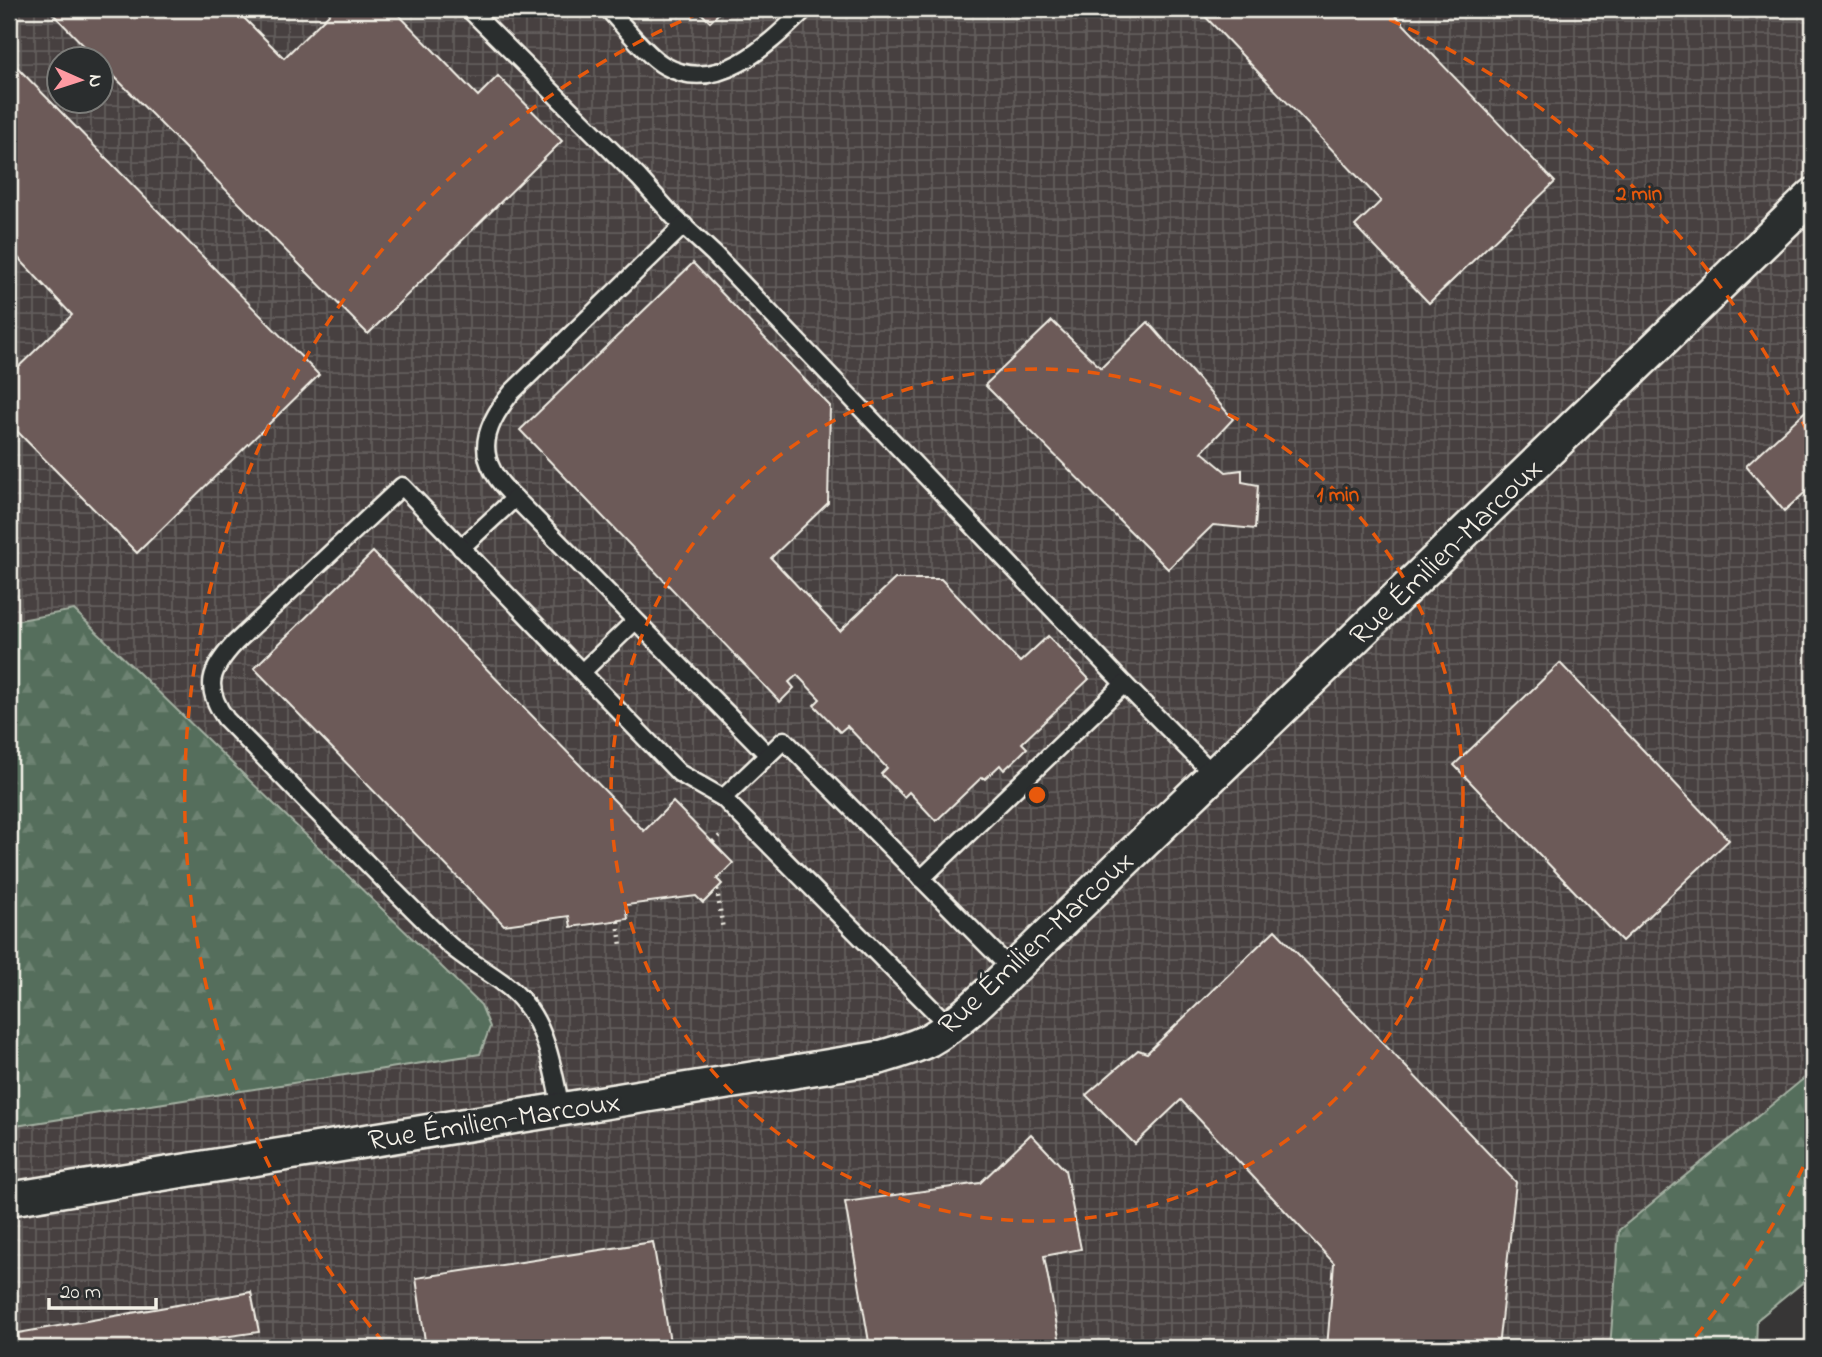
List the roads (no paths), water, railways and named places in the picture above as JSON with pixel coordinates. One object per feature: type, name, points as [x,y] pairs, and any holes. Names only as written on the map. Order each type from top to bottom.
[{"type":"street","name":"Rue Émilien-Marcoux","points":[[9,1199],[878,1058],[909,1049],[930,1039],[949,1026],[1012,970],[1813,195]]},
{"type":"lane","points":[[468,9],[724,263],[1124,684],[1214,775]]},
{"type":"lane","points":[[608,9],[666,66],[698,73],[731,68],[743,62],[768,44],[805,9]]},
{"type":"lane","points":[[684,225],[512,392],[498,409],[488,433],[487,460],[498,483],[768,755]]},
{"type":"lane","points":[[561,1109],[550,1060],[536,1019],[525,1003],[449,944],[226,719],[216,705],[211,689],[213,674],[219,661],[235,643],[402,486],[679,773],[723,798],[949,1026]]},
{"type":"lane","points":[[461,548],[515,498]]},
{"type":"lane","points":[[582,672],[635,621]]},
{"type":"lane","points":[[921,879],[1124,684]]},
{"type":"lane","points":[[723,798],[784,740],[1012,970]]}]
